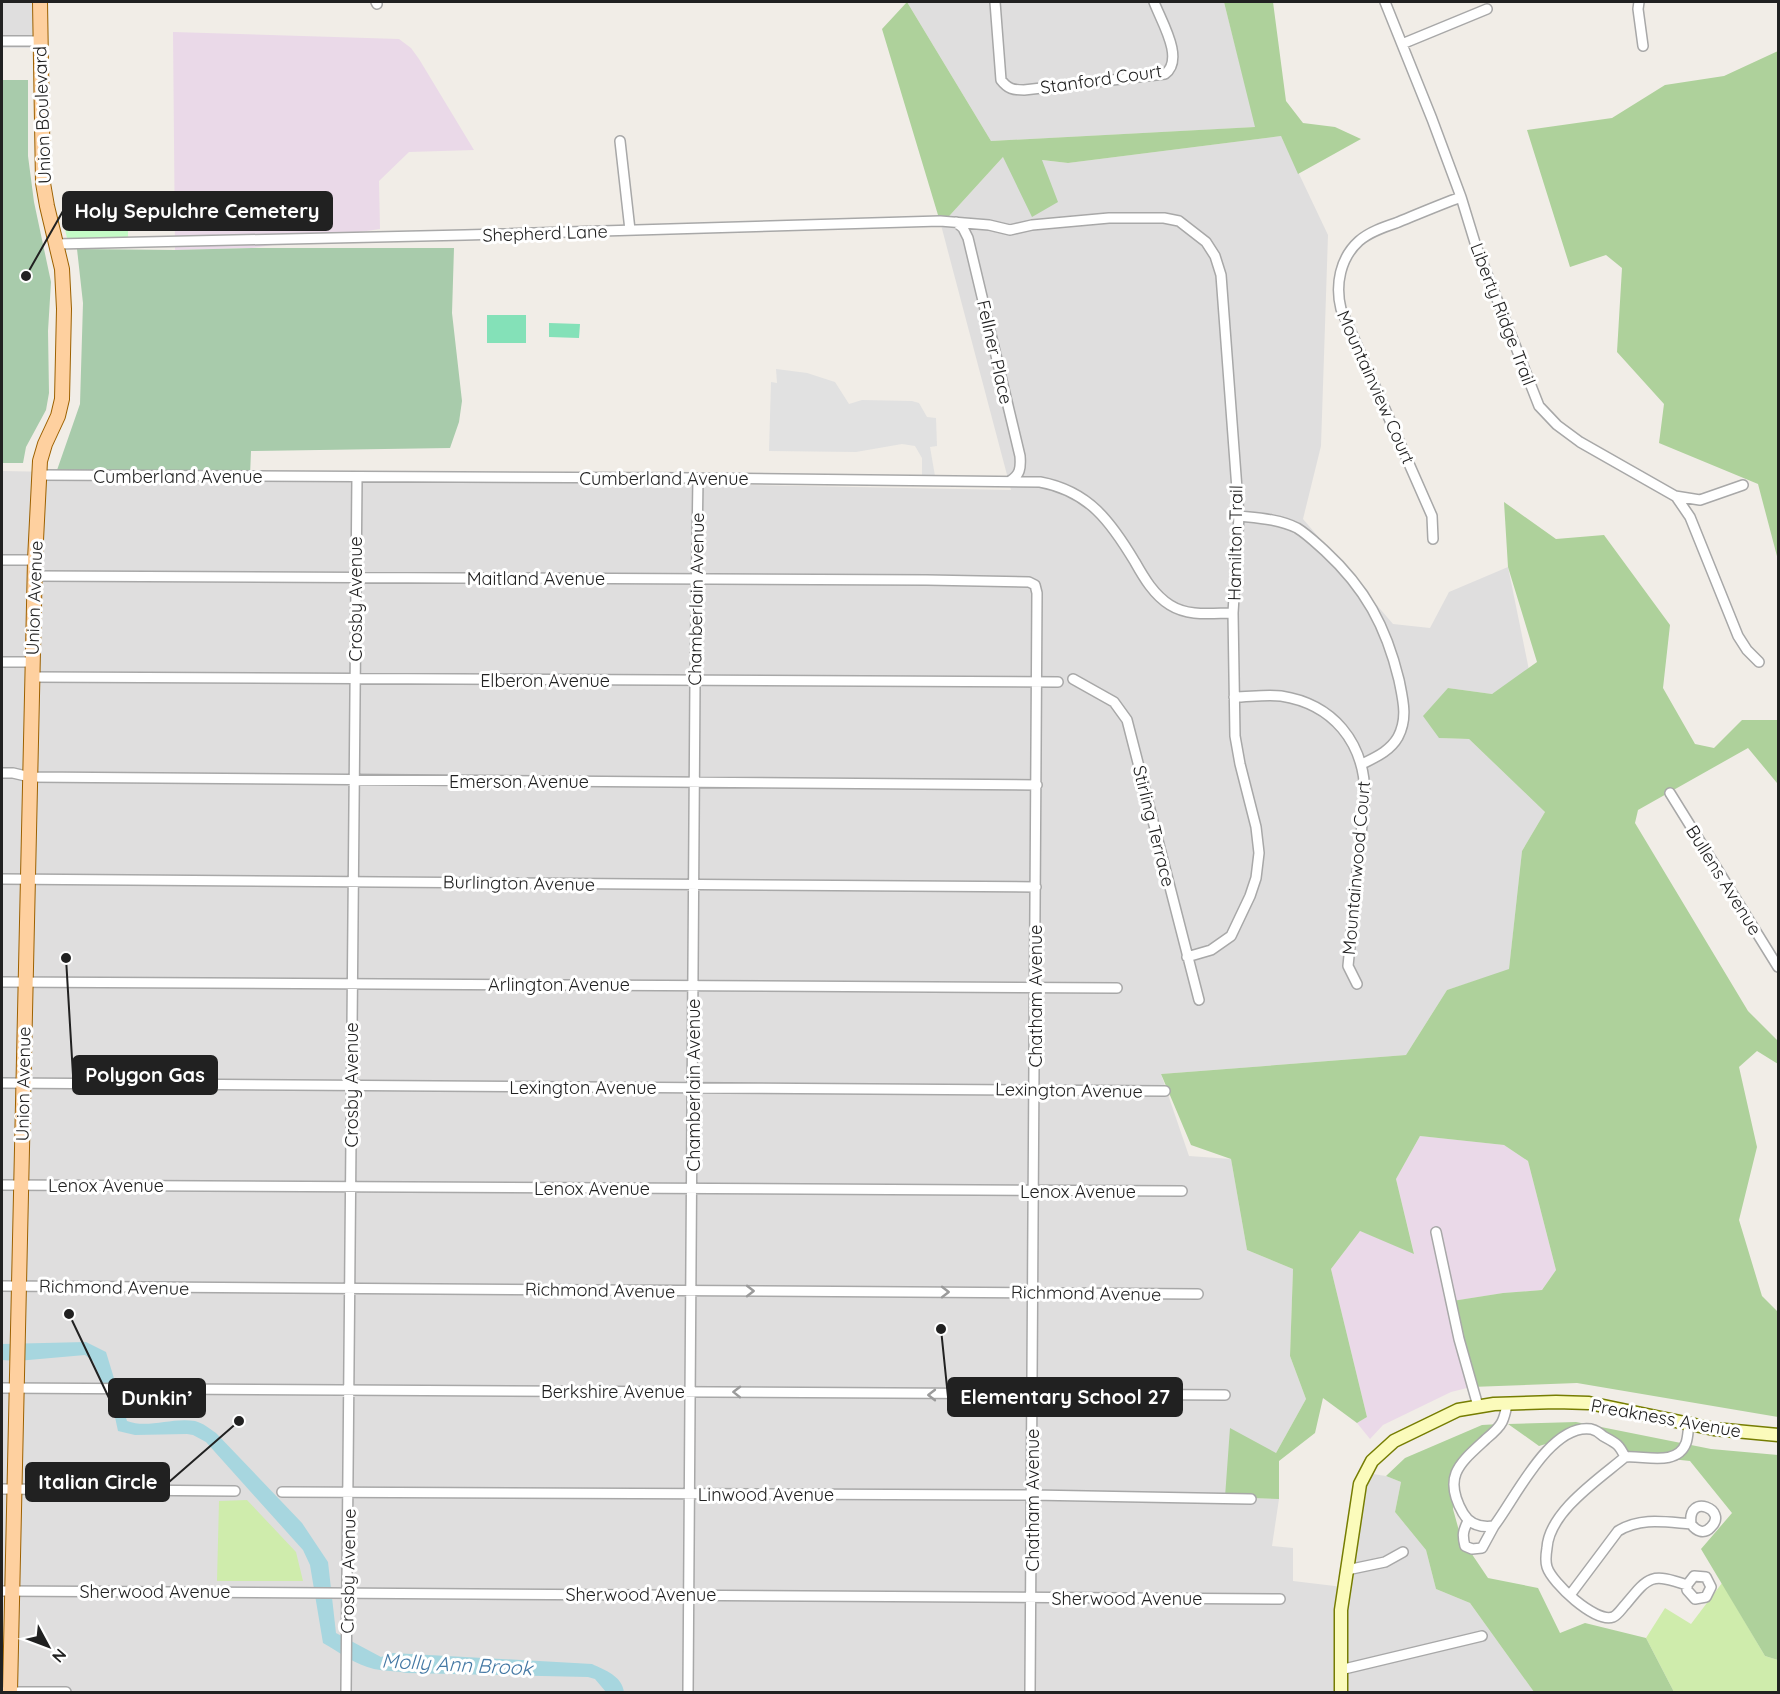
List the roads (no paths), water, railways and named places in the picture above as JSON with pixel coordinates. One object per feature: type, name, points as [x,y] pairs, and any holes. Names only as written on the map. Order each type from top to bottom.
[{"type":"main road","name":"Union Boulevard","points":[[38,475],[45,444],[58,416],[62,399],[63,292],[62,269],[43,183],[40,2]]},
{"type":"main road","name":"Union Avenue","points":[[10,1692],[7,1591],[8,1489],[18,1342],[34,560],[38,475]]},
{"type":"main road","name":"Preakness Avenue","points":[[1341,1692],[1341,1610],[1360,1484],[1372,1461],[1385,1448],[1412,1431],[1458,1410],[1478,1406],[1589,1403],[1731,1432],[1779,1435]]},
{"type":"street","points":[[988,2],[995,13]]},
{"type":"street","points":[[994,2],[995,13]]},
{"type":"street","name":"Stanford Court","points":[[995,13],[1001,80],[1006,87],[1014,90],[1031,89],[1165,74],[1170,70],[1175,55],[1154,2]]},
{"type":"street","name":"Liberty Ridge Trail","points":[[1385,2],[1461,197],[1476,246],[1539,406],[1573,438],[1675,496],[1700,500],[1743,485]]},
{"type":"street","points":[[1639,2],[1643,46]]},
{"type":"street","points":[[1402,44],[1487,9]]},
{"type":"street","points":[[2,41],[40,41]]},
{"type":"street","points":[[620,141],[630,230]]},
{"type":"street","name":"Mountainview Court","points":[[1433,539],[1432,516],[1341,309],[1337,294],[1338,278],[1358,241],[1373,232],[1461,197]]},
{"type":"street","name":"Hamilton Trail","points":[[1032,225],[1109,218],[1164,218],[1179,221],[1206,242],[1215,256],[1221,275],[1239,516],[1233,613],[1237,750],[1259,853],[1256,878],[1242,918],[1231,936],[1211,950],[1187,957]]},
{"type":"street","name":"Shepherd Lane","points":[[56,244],[956,222],[989,225],[1010,230],[1032,225]]},
{"type":"street","name":"Fellner Place","points":[[956,222],[963,228],[968,238],[1020,456],[1017,476],[1009,481]]},
{"type":"street","name":"Cumberland Avenue","points":[[38,475],[1040,482],[1073,492],[1104,517],[1149,584],[1171,606],[1195,613],[1233,613]]},
{"type":"street","name":"Crosby Avenue","points":[[346,1692],[357,477]]},
{"type":"street","name":"Chamberlain Avenue","points":[[688,1692],[698,478]]},
{"type":"street","points":[[1675,496],[1690,517],[1738,636],[1747,650],[1760,662]]},
{"type":"street","points":[[1239,516],[1277,521],[1296,528],[1313,539],[1353,579],[1377,615],[1393,657],[1405,714],[1401,729],[1393,743],[1379,756],[1362,764]]},
{"type":"street","points":[[2,560],[34,560]]},
{"type":"street","name":"Maitland Avenue","points":[[34,576],[1029,582],[1036,587]]},
{"type":"street","name":"Chatham Avenue","points":[[1030,1692],[1036,587]]},
{"type":"street","points":[[2,662],[32,662]]},
{"type":"street","name":"Elberon Avenue","points":[[32,677],[1058,682]]},
{"type":"street","name":"Stirling Terrace","points":[[1073,679],[1107,697],[1118,706],[1127,720],[1199,1000]]},
{"type":"street","name":"Mountainwood Court","points":[[1234,697],[1279,696],[1316,708],[1342,728],[1362,764],[1365,794],[1348,966],[1357,984]]},
{"type":"street","name":"Emerson Avenue","points":[[2,773],[30,777],[354,781],[1036,785]]},
{"type":"street","name":"Bullens Avenue","points":[[1670,793],[1779,967]]},
{"type":"street","name":"Burlington Avenue","points":[[2,879],[1036,887]]},
{"type":"street","name":"Arlington Avenue","points":[[2,982],[1117,988]]},
{"type":"street","name":"Lexington Avenue","points":[[2,1083],[1165,1091]]},
{"type":"street","name":"Lenox Avenue","points":[[2,1185],[1182,1191]]},
{"type":"street","points":[[1436,1232],[1459,1339],[1478,1406]]},
{"type":"street","name":"Richmond Avenue","points":[[2,1286],[1198,1294]]},
{"type":"street","name":"Berkshire Avenue","points":[[2,1389],[1224,1395]]},
{"type":"street","points":[[1494,1526],[1484,1528],[1468,1521],[1453,1489],[1454,1475],[1461,1464],[1501,1425],[1507,1404]]},
{"type":"street","points":[[1687,1585],[1662,1578],[1644,1582],[1618,1613],[1611,1617],[1601,1617],[1579,1604],[1556,1582],[1547,1567],[1547,1541],[1551,1529],[1574,1501],[1625,1457],[1657,1459],[1676,1456],[1686,1445],[1689,1424]]},
{"type":"street","points":[[1468,1521],[1462,1536],[1465,1546],[1472,1549],[1482,1548],[1494,1526],[1538,1461],[1561,1438],[1577,1430],[1593,1429],[1620,1445],[1625,1457]]},
{"type":"street","points":[[8,1489],[235,1491]]},
{"type":"street","name":"Linwood Avenue","points":[[282,1492],[1032,1495],[1251,1499]]},
{"type":"street","points":[[1570,1595],[1618,1531],[1629,1525],[1651,1521],[1690,1524]]},
{"type":"street","points":[[1347,1570],[1385,1562],[1403,1552]]},
{"type":"street","name":"Sherwood Avenue","points":[[7,1591],[1280,1599]]},
{"type":"street","points":[[1340,1670],[1482,1636]]},
{"type":"street","points":[[2,1692],[66,1692]]},
{"type":"water","name":"Molly Ann Brook","points":[[86,1342],[106,1352],[127,1421],[143,1424],[186,1420],[204,1425],[216,1433],[302,1523],[328,1562],[336,1633],[381,1657],[393,1653],[592,1664],[616,1678],[623,1686],[624,1692],[606,1692],[595,1679],[588,1677],[407,1673],[378,1670],[354,1661],[323,1643],[310,1565],[303,1550],[206,1442],[187,1434],[135,1435],[118,1431],[113,1408],[93,1361],[85,1355],[17,1361],[2,1360],[2,1344]]},
{"type":"place","name":"Holy Sepulchre Cemetery","points":[[26,276]]},
{"type":"place","name":"Polygon Gas","points":[[66,958]]},
{"type":"place","name":"Dunkin’","points":[[69,1314]]},
{"type":"place","name":"Elementary School 27","points":[[941,1329]]},
{"type":"place","name":"Italian Circle","points":[[239,1421]]}]
